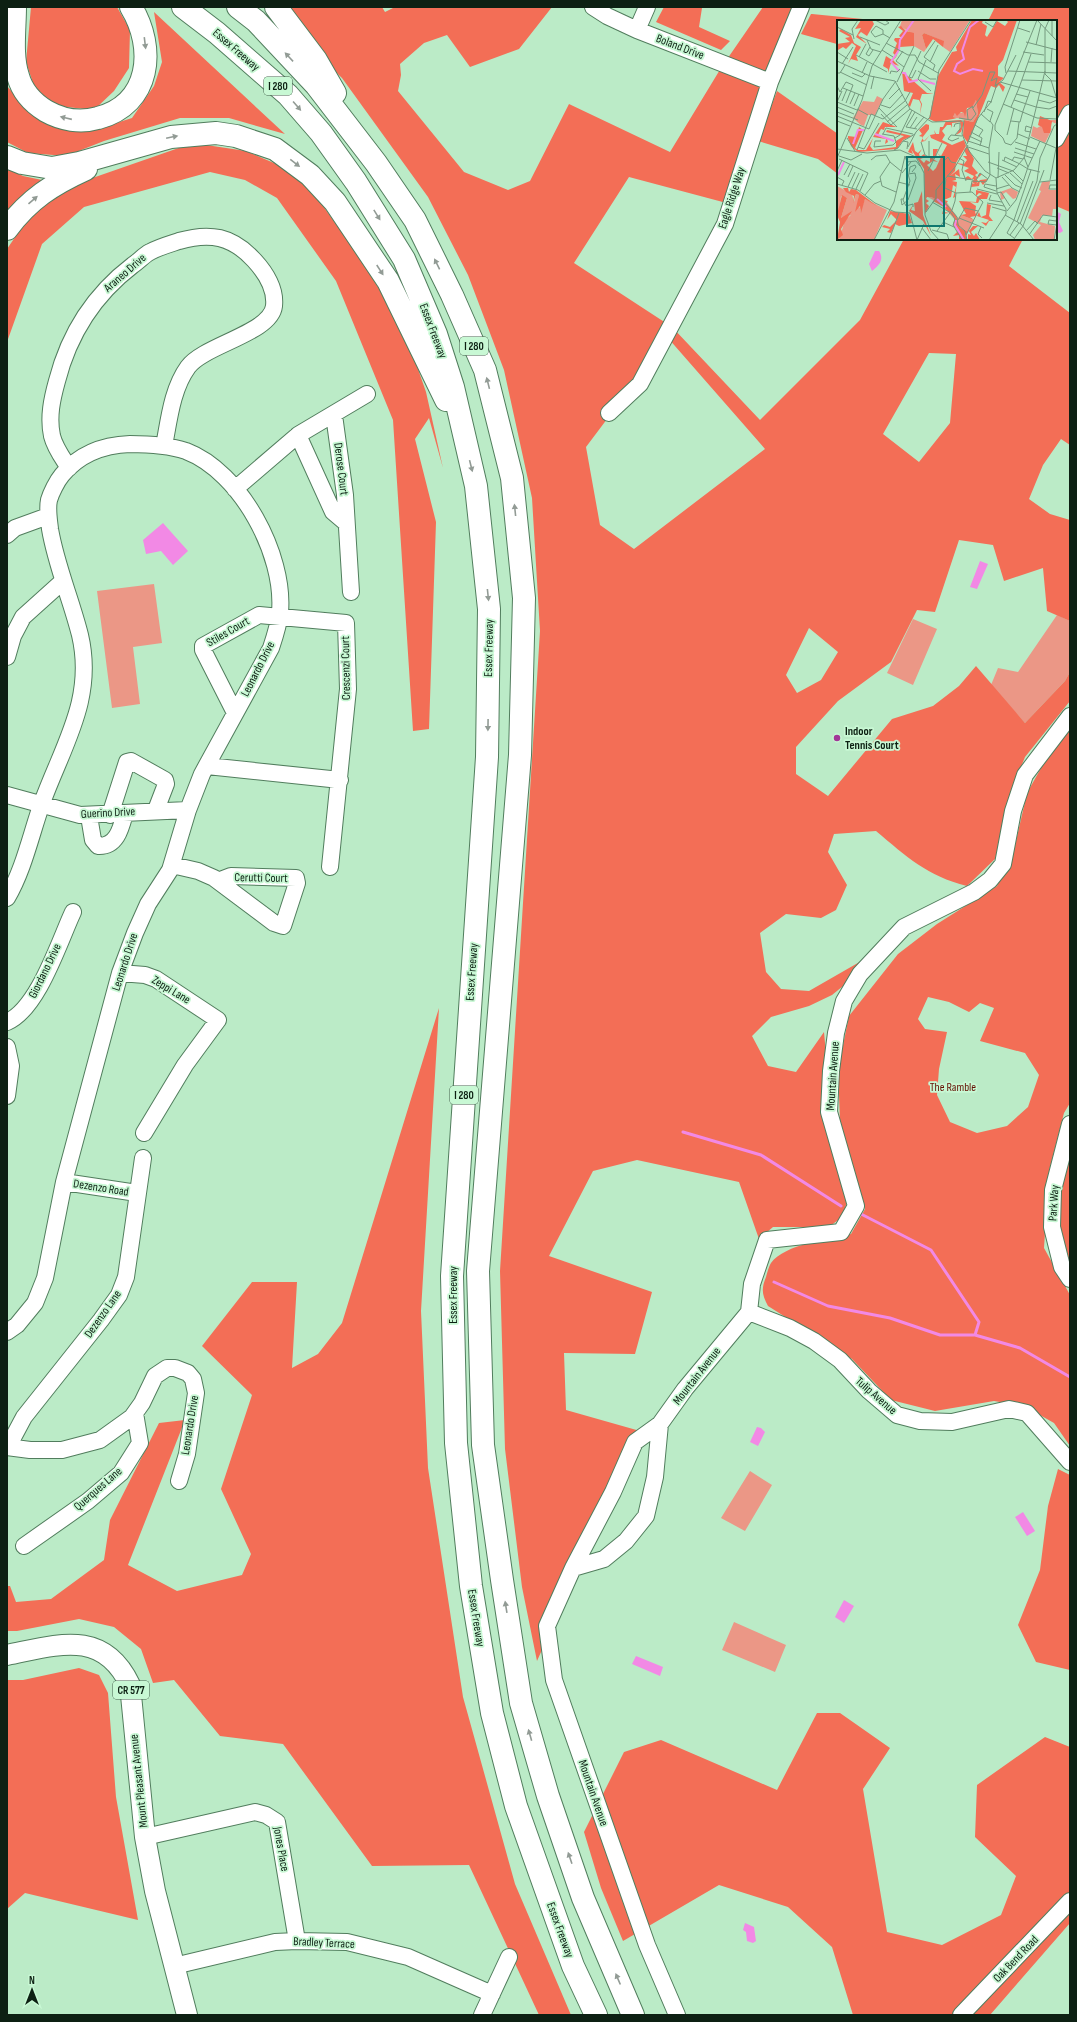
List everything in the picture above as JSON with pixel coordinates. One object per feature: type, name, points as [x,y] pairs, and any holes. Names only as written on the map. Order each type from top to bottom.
[{"type":"highway","points":[[15,7],[15,60],[18,77],[24,90],[32,100],[52,115],[79,121],[107,116],[127,103],[140,83],[145,66],[146,48],[144,34],[131,7]]},
{"type":"highway","name":"Essex Freeway","points":[[183,7],[217,33],[288,95],[321,133],[356,182],[404,259],[436,334],[453,387],[476,486],[489,609],[487,757],[452,1276],[456,1443],[471,1586],[492,1713],[516,1806],[573,1966],[596,2015]]},
{"type":"highway","name":"Essex Freeway","points":[[238,7],[256,21],[316,85],[376,163],[415,220],[452,295],[485,370],[512,478],[524,598],[520,755],[478,1271],[483,1445],[521,1703],[548,1796],[583,1898],[633,2015]]},
{"type":"highway","points":[[276,7],[316,60],[376,163]]},
{"type":"highway","points":[[7,157],[22,163],[52,168],[80,163],[171,137],[216,133],[236,136],[275,149],[310,174],[336,202],[388,281],[465,439]]},
{"type":"highway","points":[[7,229],[26,207],[49,188],[135,148]]},
{"type":"main road","points":[[7,28],[10,7]]},
{"type":"main road","name":"Mount Pleasant Avenue","points":[[7,1655],[71,1644],[89,1646],[108,1654],[124,1671],[130,1684],[133,1704],[136,1757],[145,1837],[155,1891],[187,2015]]},
{"type":"street","name":"Boland Drive","points":[[593,7],[607,16],[636,30],[770,82]]},
{"type":"street","points":[[636,30],[647,7]]},
{"type":"street","name":"Eagle Ridge Way","points":[[609,413],[640,384],[725,224],[770,82],[801,7]]},
{"type":"street","points":[[1057,137],[1070,113]]},
{"type":"street","name":"Araneo Drive","points":[[69,468],[56,448],[50,418],[52,400],[69,344],[83,318],[97,299],[115,279],[150,252],[189,238],[206,236],[230,240],[244,249],[263,270],[273,289],[274,309],[271,316],[265,322],[243,335],[200,356],[188,366],[174,398],[164,446]]},
{"type":"street","points":[[235,489],[298,435],[367,394]]},
{"type":"street","name":"Derose Court","points":[[334,415],[345,495],[351,592]]},
{"type":"street","name":"Derose Court","points":[[298,435],[333,512],[346,524]]},
{"type":"street","name":"Leonardo Drive","points":[[7,898],[13,889],[42,806],[70,736],[82,698],[84,667],[80,635],[52,542],[48,516],[49,501],[62,476],[69,468],[80,457],[97,449],[116,445],[148,444],[164,446],[187,452],[216,469],[235,489],[258,521],[274,565],[278,587],[279,616],[271,648],[207,766],[188,810],[172,865],[148,904],[134,932],[120,973],[64,1182],[45,1278],[35,1303],[17,1324],[7,1332]]},
{"type":"street","points":[[7,535],[15,528],[48,516]]},
{"type":"street","points":[[7,657],[14,636],[23,617],[63,582]]},
{"type":"street","name":"Stiles Court","points":[[235,713],[203,650],[203,646],[258,615],[279,616]]},
{"type":"street","name":"Crescenzi Court","points":[[279,616],[346,623],[348,689],[330,867]]},
{"type":"street","name":"Mountain Avenue","points":[[677,2015],[647,1945],[554,1680],[547,1626],[574,1568],[613,1492],[635,1442],[660,1424],[685,1389],[749,1312],[752,1284],[767,1240],[841,1232],[856,1206],[829,1112],[831,1071],[836,1032],[844,1001],[860,974],[904,927],[974,892],[990,880],[1003,864],[1013,811],[1025,774],[1070,716]]},
{"type":"street","points":[[89,816],[93,840],[98,846],[105,846],[114,840],[121,828],[118,814],[128,762],[131,761],[165,780],[166,784],[156,810]]},
{"type":"street","points":[[207,766],[340,780]]},
{"type":"street","name":"Guerino Drive","points":[[7,795],[42,806],[89,816],[156,810],[188,810]]},
{"type":"street","name":"Cerutti Court","points":[[172,865],[198,871],[218,881],[274,923],[283,926],[296,883],[296,878],[231,876],[218,881]]},
{"type":"street","name":"Giordano Drive","points":[[7,1022],[24,1009],[36,995],[73,912]]},
{"type":"street","name":"Zeppi Lane","points":[[120,973],[145,975],[156,979],[218,1020],[185,1066],[144,1133]]},
{"type":"street","points":[[7,1048],[11,1066],[7,1096]]},
{"type":"street","name":"Park Way","points":[[1070,1124],[1053,1190],[1052,1227],[1062,1267],[1070,1280]]},
{"type":"street","name":"Dezenzo Lane","points":[[7,1447],[24,1417],[119,1295],[126,1277],[143,1158]]},
{"type":"street","name":"Dezenzo Road","points":[[64,1182],[137,1193]]},
{"type":"street","name":"Tulip Avenue","points":[[749,1312],[790,1328],[814,1341],[840,1360],[869,1391],[897,1415],[920,1421],[952,1422],[1009,1409],[1027,1413],[1070,1462]]},
{"type":"street","name":"Leonardo Drive","points":[[7,1447],[30,1450],[62,1450],[100,1440],[112,1433],[132,1417],[142,1403],[151,1382],[160,1371],[167,1368],[181,1369],[192,1379],[196,1393],[187,1454],[179,1481]]},
{"type":"street","name":"Querques Lane","points":[[24,1546],[88,1501],[121,1474],[140,1443],[135,1413]]},
{"type":"street","points":[[574,1568],[604,1559],[626,1541],[646,1516],[655,1477],[660,1424]]},
{"type":"street","name":"Jones Place","points":[[145,1837],[255,1812],[266,1815],[277,1822],[297,1941]]},
{"type":"street","name":"Oak Bend Road","points":[[961,2015],[1067,1910]]},
{"type":"street","name":"Bradley Terrace","points":[[174,1966],[252,1946],[297,1941],[347,1942],[378,1948],[408,1957],[492,1994]]},
{"type":"street","points":[[482,2015],[509,1957]]},
{"type":"shaded area","points":[[31,7],[117,7],[130,30],[129,68],[114,91],[94,110],[58,106],[36,92],[26,62]]},
{"type":"shaded area","points":[[286,7],[382,7],[385,12],[395,7],[552,7],[519,49],[470,67],[447,35],[424,43],[400,64],[401,75],[398,91],[464,172],[508,190],[530,181],[569,104],[670,152],[721,68],[763,7],[803,7],[734,205],[629,177],[574,263],[672,327],[760,420],[860,320],[903,240],[1022,240],[1009,266],[1070,313],[1070,445],[1061,439],[1043,465],[1029,499],[1050,514],[1070,520],[1070,621],[1047,611],[1043,568],[1004,581],[993,545],[959,540],[935,612],[917,610],[891,662],[838,701],[796,747],[796,774],[828,796],[892,719],[933,706],[959,686],[976,666],[1025,723],[1065,681],[1070,672],[1070,701],[1025,757],[1012,789],[995,859],[967,886],[940,877],[929,871],[908,857],[876,831],[834,834],[828,852],[847,885],[836,910],[821,918],[786,914],[760,933],[766,972],[781,989],[809,991],[863,960],[848,982],[832,995],[809,1006],[771,1017],[752,1036],[768,1066],[796,1072],[824,1032],[826,1054],[822,1083],[826,1116],[847,1202],[842,1217],[829,1227],[773,1227],[759,1239],[739,1182],[637,1160],[593,1171],[549,1256],[652,1292],[635,1354],[564,1353],[566,1410],[640,1431],[537,1661],[522,1587],[505,1449],[500,1271],[540,631],[532,498],[504,370],[468,275],[428,197],[342,78],[315,52]],"holes":[[[668,338],[765,449],[634,549],[600,525],[586,447]],[[929,353],[956,354],[950,423],[919,462],[883,434]],[[809,628],[838,652],[821,680],[797,693],[786,675]]]},
{"type":"shaded area","points":[[664,7],[702,8],[699,27],[730,41],[721,50],[656,22]]},
{"type":"shaded area","points":[[995,7],[1070,7],[1070,212],[1057,206],[1057,20],[988,20]]},
{"type":"shaded area","points":[[154,12],[285,134],[229,118],[180,118],[104,141],[66,156],[28,153],[7,142],[7,86],[31,114],[60,126],[91,131],[132,118],[154,86],[162,62]]},
{"type":"shaded area","points":[[811,14],[873,20],[837,20],[837,44],[801,34]]},
{"type":"shaded area","points":[[777,91],[837,133],[837,173],[818,159],[758,141]]},
{"type":"shaded area","points":[[193,143],[246,151],[295,172],[311,189],[353,248],[403,326],[426,392],[443,468],[429,418],[415,439],[436,522],[429,729],[413,731],[393,420],[336,281],[277,198],[245,180],[210,172],[84,207],[42,244],[7,342],[7,249],[24,224],[58,190]]},
{"type":"shaded area","points":[[7,168],[23,176],[42,180],[7,217]]},
{"type":"shaded area","points":[[1057,212],[1061,214],[1059,222],[1063,231],[1060,233],[1057,232]]},
{"type":"shaded area","points":[[875,251],[879,251],[881,254],[881,260],[872,271],[869,264]]},
{"type":"shaded area","points":[[163,523],[188,551],[173,565],[161,551],[146,554],[143,540]]},
{"type":"shaded area","points":[[980,561],[988,564],[977,589],[970,587]]},
{"type":"shaded area","points":[[154,584],[162,643],[133,647],[140,704],[112,708],[97,591]]},
{"type":"shaded area","points":[[1057,615],[1070,621],[1070,672],[1065,681],[1025,723],[991,685],[998,668],[1018,672]]},
{"type":"shaded area","points":[[913,619],[937,629],[913,685],[887,673]]},
{"type":"shaded area","name":"The Ramble","points":[[1070,724],[1070,1103],[1064,1113],[1049,1171],[1044,1248],[1070,1295],[1070,1446],[1054,1423],[1024,1406],[994,1401],[935,1411],[891,1400],[852,1359],[768,1306],[764,1299],[763,1292],[763,1285],[771,1263],[778,1257],[786,1251],[808,1243],[851,1234],[865,1209],[840,1121],[838,1070],[849,1016],[898,954],[937,924],[997,886],[1013,854],[1027,793],[1058,738]],"holes":[[[928,997],[949,1002],[969,1012],[980,1003],[994,1008],[980,1041],[1025,1053],[1039,1075],[1028,1107],[1007,1126],[977,1133],[950,1122],[937,1095],[939,1069],[947,1032],[925,1029],[918,1019]]]},
{"type":"shaded area","points":[[439,1008],[421,1311],[428,1468],[463,1697],[515,1884],[571,2015],[539,2015],[469,1865],[372,1866],[283,1744],[220,1736],[174,1680],[153,1683],[141,1649],[114,1627],[79,1619],[17,1631],[7,1631],[7,1586],[10,1586],[16,1602],[51,1599],[104,1560],[110,1520],[159,1423],[185,1420],[128,1565],[177,1591],[242,1575],[251,1554],[221,1489],[252,1395],[202,1346],[252,1282],[297,1282],[292,1368],[318,1354],[342,1323]]},
{"type":"shaded area","points":[[1070,1147],[1070,1267],[1054,1220]]},
{"type":"shaded area","points":[[757,1427],[761,1428],[765,1432],[758,1446],[750,1442]]},
{"type":"shaded area","points":[[1058,1469],[1070,1475],[1070,1670],[1036,1662],[1018,1625],[1040,1570],[1048,1506]]},
{"type":"shaded area","points":[[750,1471],[772,1485],[745,1531],[721,1518]]},
{"type":"shaded area","points":[[1023,1512],[1035,1531],[1027,1536],[1015,1517]]},
{"type":"shaded area","points":[[844,1600],[854,1606],[844,1623],[835,1617]]},
{"type":"shaded area","points":[[734,1622],[786,1645],[775,1672],[722,1650]]},
{"type":"shaded area","points":[[636,1656],[663,1667],[660,1676],[632,1664]]},
{"type":"shaded area","points":[[79,1668],[99,1675],[108,1693],[116,1797],[138,1920],[25,1893],[7,1909],[7,1680],[23,1680]]},
{"type":"shaded area","points":[[817,1713],[840,1713],[890,1748],[863,1789],[887,1932],[942,1945],[1001,1915],[1016,1876],[975,1837],[977,1785],[1045,1737],[1070,1747],[1070,1923],[990,2015],[853,2015],[832,1947],[788,1907],[719,1885],[623,1941],[601,1888],[584,1832],[624,1752],[661,1740],[777,1790]]},
{"type":"shaded area","points":[[745,1923],[754,1927],[756,1941],[753,1943],[747,1941],[746,1932],[743,1930]]},
{"type":"waterway","points":[[683,1132],[761,1155],[841,1206]]},
{"type":"waterway","points":[[861,1214],[931,1250],[979,1322],[975,1335]]},
{"type":"waterway","points":[[774,1282],[828,1306],[890,1318],[940,1335],[975,1335],[1020,1348],[1070,1377]]},
{"type":"place","name":"Indoor Tennis Court","points":[[837,738]]}]
